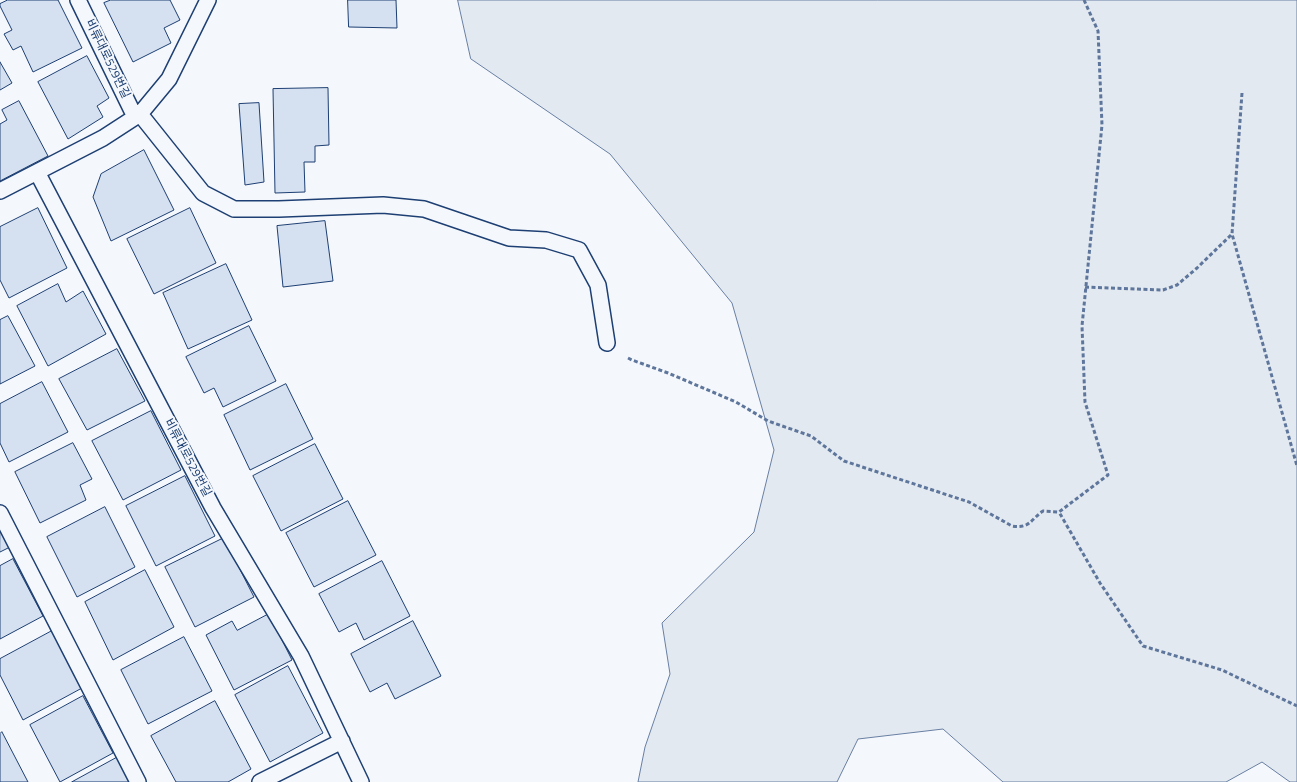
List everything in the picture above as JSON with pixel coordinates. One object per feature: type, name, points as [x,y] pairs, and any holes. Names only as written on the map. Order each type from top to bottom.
[{"type":"lane","name":"비류대로529번길","points":[[78,0],[138,116],[203,193],[234,209],[382,205],[424,209],[509,238],[546,240],[579,250],[598,284],[607,343]]},
{"type":"lane","name":"비류대로529번길","points":[[0,192],[104,138],[138,116],[168,79],[208,0]]},
{"type":"lane","name":"비류대로529번길","points":[[37,172],[213,508],[301,656],[361,782]]},
{"type":"lane","points":[[0,513],[138,782]]},
{"type":"lane","points":[[260,782],[342,741]]},
{"type":"path","points":[[607,343],[632,360],[736,402],[768,421],[811,436],[844,461],[968,502],[1012,526],[1018,527],[1030,524],[1043,511],[1059,512],[1108,475],[1084,402],[1082,326],[1102,124],[1098,31],[1084,0]]},
{"type":"path","points":[[1242,94],[1232,234],[1297,466]]},
{"type":"path","points":[[1085,286],[1163,290],[1177,285],[1232,234]]},
{"type":"path","points":[[1059,512],[1100,583],[1143,646],[1222,670],[1297,706]]},
{"type":"shaded area","points":[[458,0],[1297,0],[1297,782],[1290,782],[1262,762],[1226,782],[1003,782],[943,729],[858,739],[837,782],[638,782],[645,747],[670,674],[662,623],[754,532],[774,450],[732,303],[610,154],[471,59]]},
{"type":"building","points":[[8,0],[58,0],[82,48],[33,72],[21,46],[13,50],[4,34],[12,30],[0,4]]},
{"type":"building","points":[[111,0],[170,0],[180,20],[164,28],[171,43],[133,62],[104,3]]},
{"type":"building","points":[[348,0],[396,0],[397,28],[349,27]]},
{"type":"building","points":[[87,56],[109,98],[97,106],[103,117],[68,139],[38,82]]},
{"type":"building","points":[[0,62],[12,83],[0,90]]},
{"type":"building","points":[[328,88],[329,145],[315,146],[315,162],[304,162],[305,192],[275,193],[273,89]]},
{"type":"building","points":[[19,101],[48,156],[0,181],[0,124],[7,120],[2,110]]},
{"type":"building","points":[[259,103],[264,182],[245,185],[239,104]]},
{"type":"building","points":[[144,150],[174,210],[111,241],[93,197],[101,174]]},
{"type":"building","points":[[38,208],[67,268],[9,298],[0,280],[0,227]]},
{"type":"building","points":[[190,208],[216,263],[154,294],[127,239]]},
{"type":"building","points":[[325,221],[333,281],[283,287],[277,226]]},
{"type":"building","points":[[226,264],[252,320],[188,349],[163,293]]},
{"type":"building","points":[[58,284],[66,302],[83,291],[106,334],[48,366],[17,306]]},
{"type":"building","points":[[8,316],[35,366],[0,384],[0,320]]},
{"type":"building","points":[[249,326],[276,381],[223,407],[214,388],[204,393],[186,357]]},
{"type":"building","points":[[117,349],[145,401],[87,430],[59,379]]},
{"type":"building","points":[[42,382],[68,432],[9,462],[0,443],[0,404]]},
{"type":"building","points":[[286,384],[313,439],[250,470],[224,415]]},
{"type":"building","points":[[151,411],[181,470],[123,500],[92,441]]},
{"type":"building","points":[[73,443],[92,479],[80,485],[86,500],[40,523],[15,472]]},
{"type":"building","points":[[315,444],[343,499],[281,531],[253,476]]},
{"type":"building","points":[[185,476],[215,536],[156,566],[126,506]]},
{"type":"building","points":[[348,501],[376,555],[314,587],[286,533]]},
{"type":"building","points":[[105,507],[135,567],[77,597],[47,537]]},
{"type":"building","points":[[0,529],[10,547],[0,552]]},
{"type":"building","points":[[224,538],[254,597],[195,627],[165,567]]},
{"type":"building","points":[[13,559],[43,616],[0,639],[0,566]]},
{"type":"building","points":[[382,561],[410,616],[364,640],[356,623],[339,632],[319,594]]},
{"type":"building","points":[[145,570],[174,627],[113,660],[85,602]]},
{"type":"building","points":[[269,614],[292,660],[234,690],[206,635],[232,621],[237,630]]},
{"type":"building","points":[[413,621],[441,676],[395,699],[387,683],[370,692],[351,654]]},
{"type":"building","points":[[52,631],[82,688],[23,720],[0,675],[0,659]]},
{"type":"building","points":[[184,637],[212,691],[148,724],[121,670]]},
{"type":"building","points":[[288,666],[323,733],[270,762],[235,695]]},
{"type":"building","points":[[83,696],[113,753],[60,782],[30,725]]},
{"type":"building","points":[[215,701],[251,769],[228,782],[176,782],[151,736]]},
{"type":"building","points":[[2,732],[28,782],[0,782],[0,734]]},
{"type":"building","points":[[118,757],[131,782],[72,782]]}]
